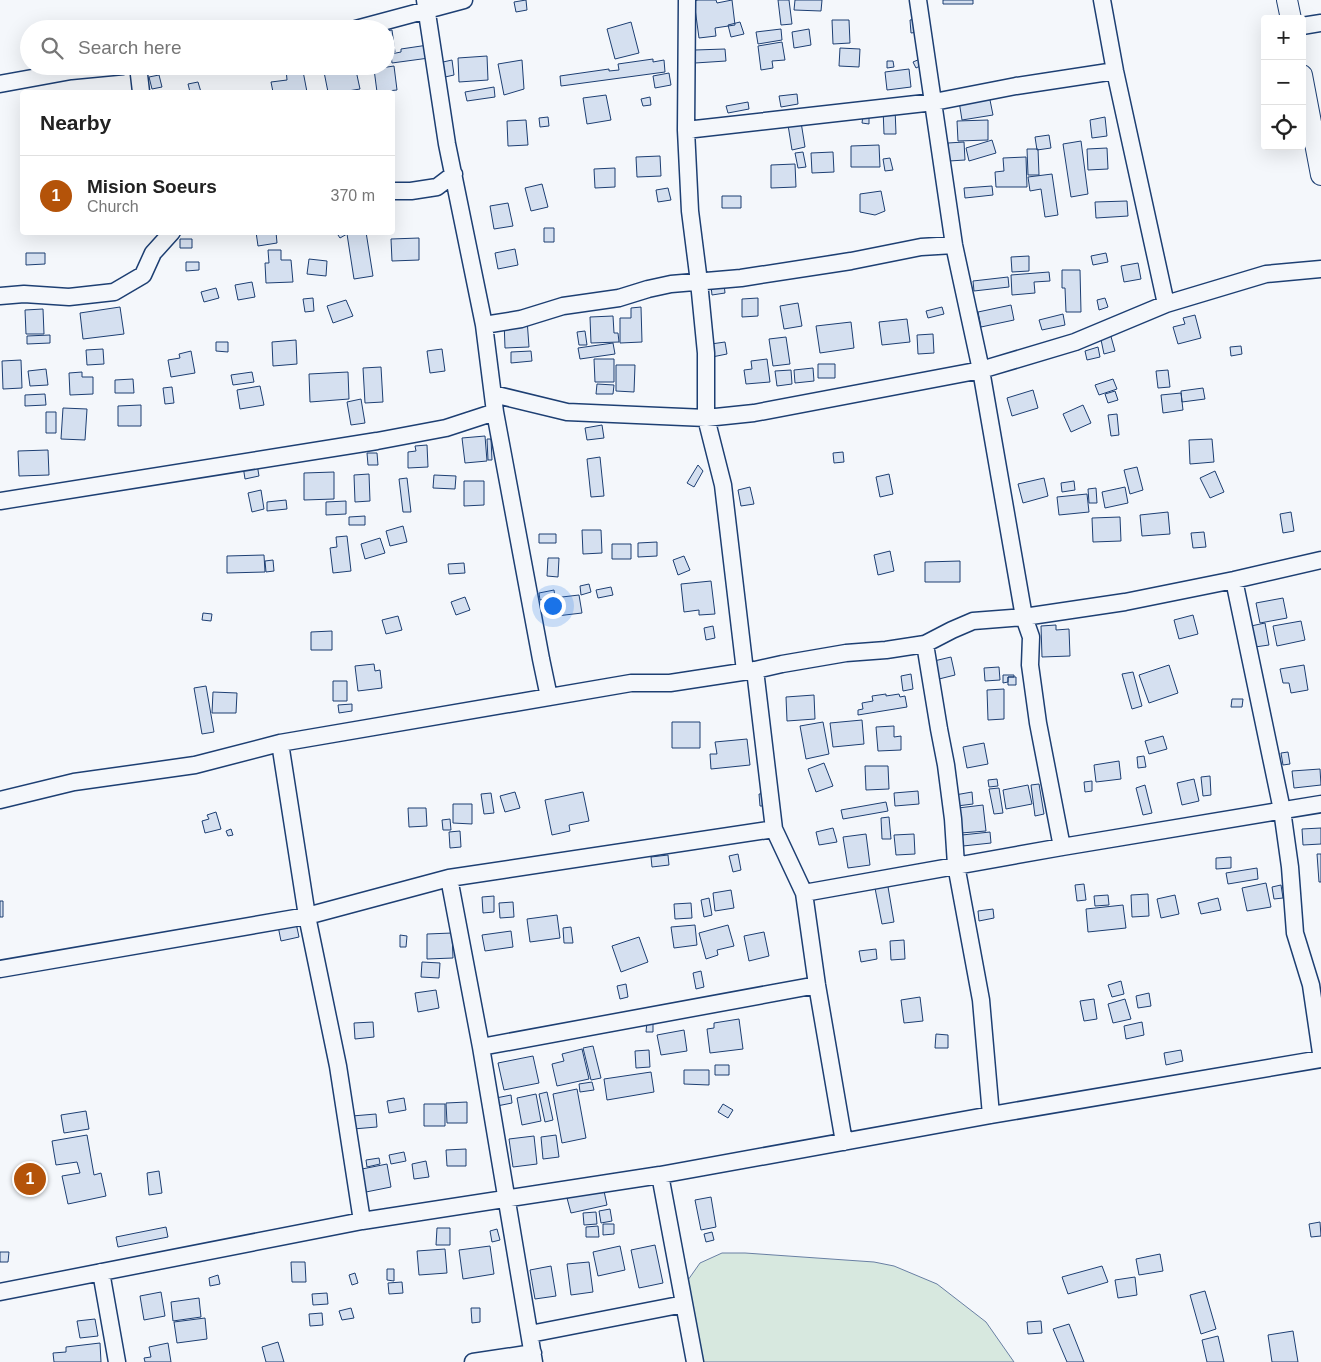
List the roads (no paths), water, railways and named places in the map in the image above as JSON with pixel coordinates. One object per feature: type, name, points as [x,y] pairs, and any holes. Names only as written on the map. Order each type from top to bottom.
[{"type":"main road","points":[[1287,0],[1290,15]]},
{"type":"main road","points":[[1306,96],[1321,175]]},
{"type":"street","points":[[382,20],[426,5],[464,0]]},
{"type":"street","points":[[687,0],[686,130],[690,211],[706,353],[706,418],[723,485],[774,829],[804,893],[817,985],[844,1142]]},
{"type":"street","points":[[918,0],[954,245],[980,370],[1024,617],[1031,637],[1030,665],[1038,723],[1062,847]]},
{"type":"street","points":[[1102,0],[1115,71],[1166,304]]},
{"type":"street","points":[[426,5],[448,144],[484,325],[495,412],[549,697]]},
{"type":"street","points":[[1306,25],[1321,23]]},
{"type":"street","points":[[686,130],[934,102],[1016,86],[1115,71]]},
{"type":"street","points":[[0,84],[49,75]]},
{"type":"street","points":[[139,75],[141,90]]},
{"type":"street","points":[[395,191],[438,187],[454,174]]},
{"type":"street","points":[[0,296],[24,294],[69,298],[114,292],[143,274],[153,252],[169,235]]},
{"type":"street","points":[[484,325],[520,319],[563,306],[619,298],[670,284],[741,278],[852,261],[921,247],[954,245]]},
{"type":"street","points":[[493,394],[567,412],[706,418],[754,413],[980,370],[1075,342],[1166,304],[1266,274],[1321,269]]},
{"type":"street","points":[[0,501],[377,441],[446,428],[495,412]]},
{"type":"street","points":[[0,800],[74,782],[195,765],[280,743],[632,683],[670,683],[846,653],[886,650],[925,644],[973,621],[1024,617],[1125,602],[1321,560]]},
{"type":"street","points":[[1234,580],[1282,810],[1290,866],[1294,933],[1311,985],[1321,1053]]},
{"type":"street","points":[[925,644],[946,765],[953,819],[956,865],[982,1000],[990,1115]]},
{"type":"street","points":[[280,743],[307,916],[338,1066],[362,1221]]},
{"type":"street","points":[[804,893],[956,865],[1321,804]]},
{"type":"street","points":[[0,969],[307,916],[449,878],[774,829]]},
{"type":"street","points":[[449,878],[482,1047],[533,1358],[473,1362]]},
{"type":"street","points":[[482,1047],[817,985]]},
{"type":"street","points":[[0,1292],[362,1221],[660,1175],[990,1115],[1321,1059]]},
{"type":"street","points":[[660,1175],[694,1362]]},
{"type":"street","points":[[101,1272],[117,1362]]},
{"type":"street","points":[[530,1334],[684,1304]]},
{"type":"place","name":"Mision Soeurs","points":[[30,1179]]}]
